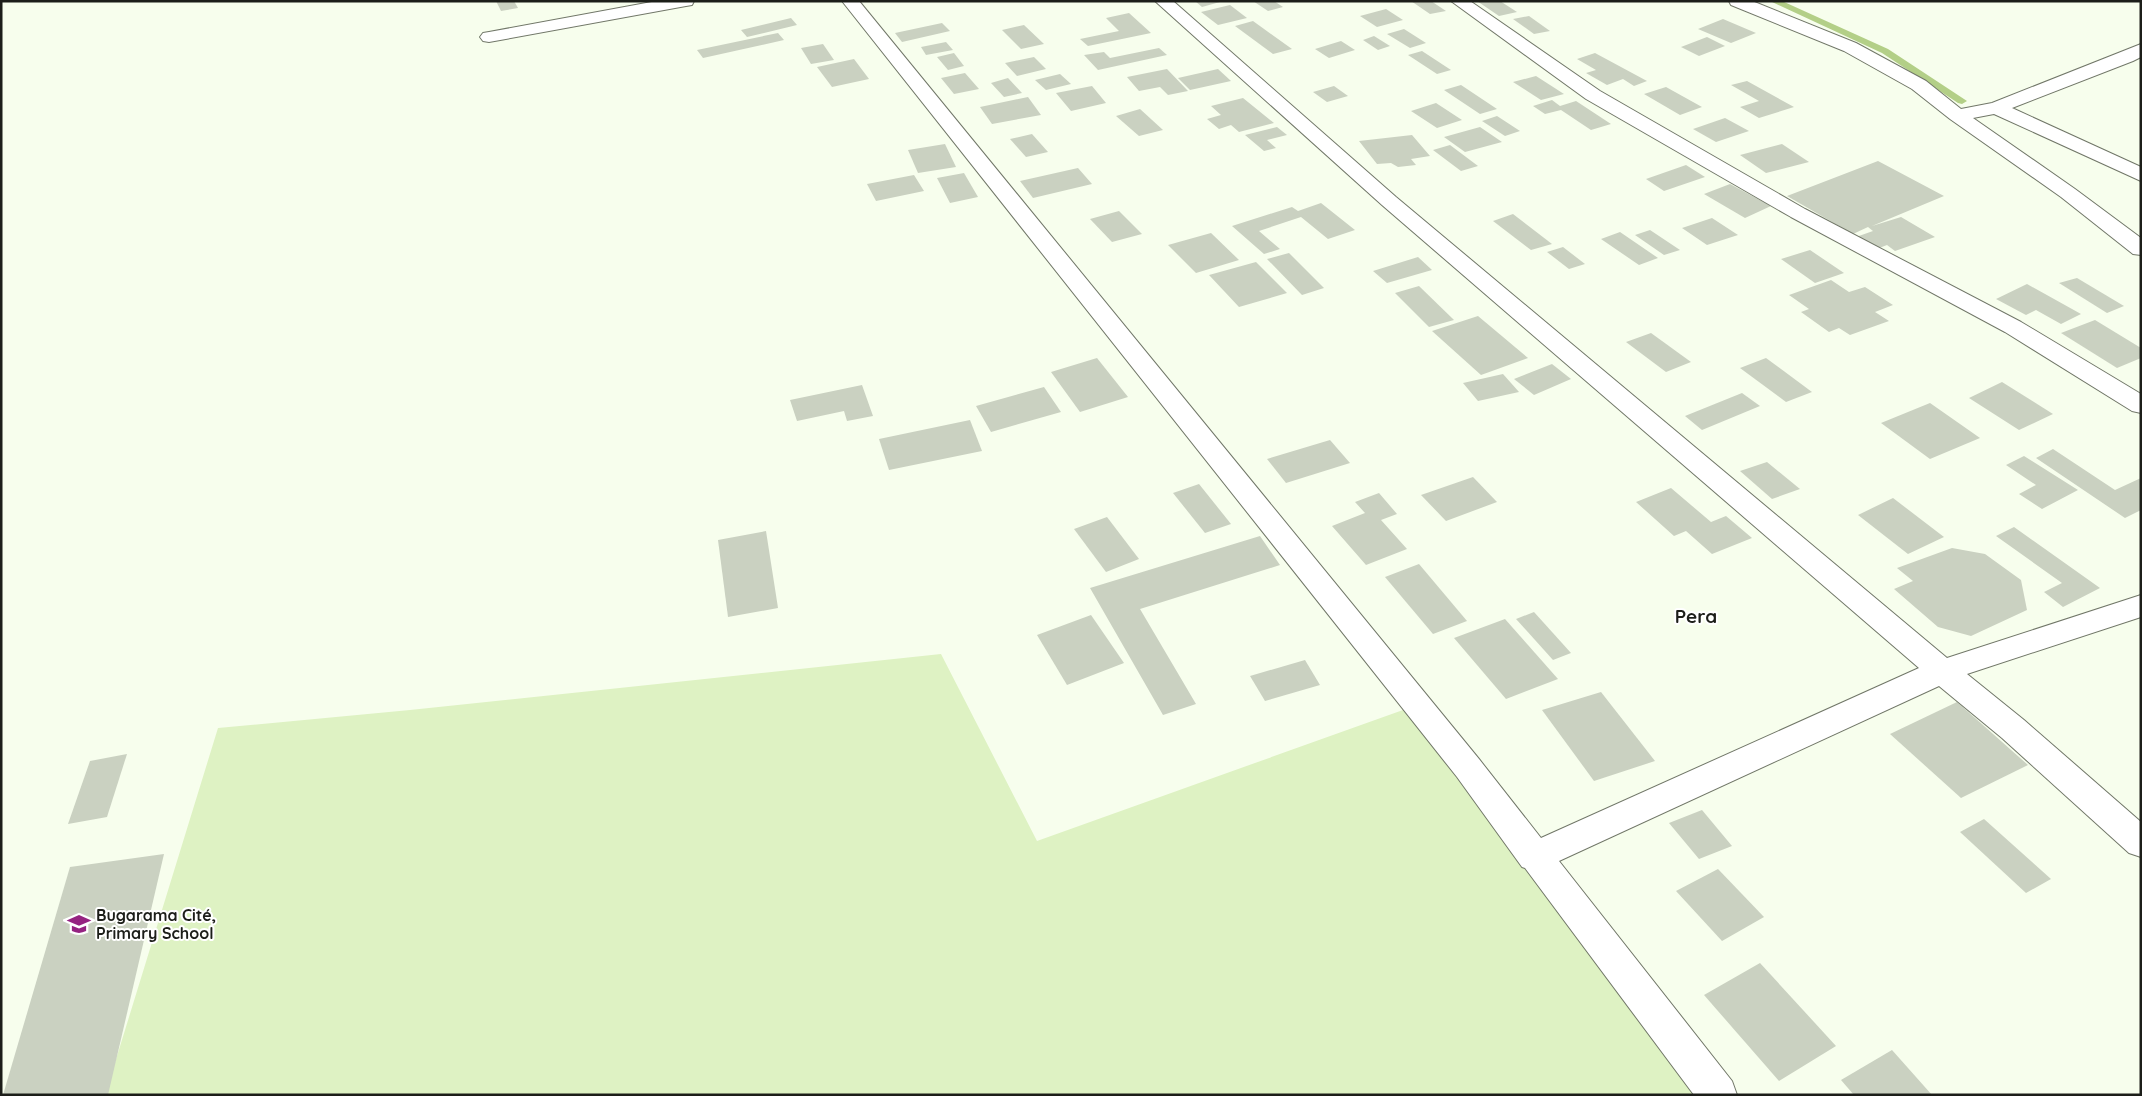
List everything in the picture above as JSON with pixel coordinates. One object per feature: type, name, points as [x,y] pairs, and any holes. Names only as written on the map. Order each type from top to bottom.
[{"type":"street","points":[[489,37],[686,1]]},
{"type":"street","points":[[850,1],[1468,768],[1534,857],[1718,1095]]},
{"type":"street","points":[[1163,1],[1389,201],[2012,729],[2141,842]]},
{"type":"street","points":[[1459,1],[1593,95],[1798,213],[2013,327],[2141,405]]},
{"type":"street","points":[[1737,1],[1850,47],[1919,85],[1956,115],[2068,193],[2141,249]]},
{"type":"street","points":[[1956,115],[1996,108],[2141,50]]},
{"type":"street","points":[[1996,108],[2141,175]]},
{"type":"street","points":[[1534,857],[1942,671],[2141,606]]},
{"type":"green space","points":[[941,654],[1037,841],[1417,705],[1718,1095],[105,1095],[218,728],[410,710]]},
{"type":"building","points":[[496,1],[514,1],[518,8],[501,11]]},
{"type":"building","points":[[1195,1],[1219,1],[1220,2],[1202,7]]},
{"type":"building","points":[[1253,1],[1274,1],[1283,7],[1268,11]]},
{"type":"building","points":[[1411,1],[1431,1],[1446,11],[1430,14]]},
{"type":"building","points":[[1477,1],[1500,1],[1517,12],[1499,16]]},
{"type":"building","points":[[1230,5],[1247,18],[1218,25],[1201,12]]},
{"type":"building","points":[[1386,9],[1403,20],[1377,27],[1360,16]]},
{"type":"building","points":[[1129,13],[1151,33],[1088,46],[1080,39],[1119,31],[1106,18]]},
{"type":"building","points":[[1529,16],[1550,31],[1534,34],[1513,19]]},
{"type":"building","points":[[791,18],[797,25],[747,37],[741,30]]},
{"type":"building","points":[[1723,19],[1756,33],[1731,43],[1698,29]]},
{"type":"building","points":[[1253,21],[1292,49],[1273,54],[1235,26]]},
{"type":"building","points":[[942,23],[950,31],[902,42],[895,33]]},
{"type":"building","points":[[1024,25],[1044,44],[1021,49],[1002,30]]},
{"type":"building","points":[[1404,29],[1426,43],[1410,48],[1387,34]]},
{"type":"building","points":[[778,33],[784,40],[703,58],[697,50]]},
{"type":"building","points":[[1374,36],[1390,46],[1378,50],[1363,40]]},
{"type":"building","points":[[1707,37],[1725,46],[1699,56],[1681,47]]},
{"type":"building","points":[[1341,41],[1355,50],[1329,58],[1315,49]]},
{"type":"building","points":[[946,42],[953,50],[926,55],[921,47]]},
{"type":"building","points":[[823,44],[834,60],[811,64],[801,48]]},
{"type":"building","points":[[1159,48],[1167,55],[1098,70],[1084,55],[1104,52],[1110,58]]},
{"type":"building","points":[[1422,51],[1451,70],[1437,74],[1408,55]]},
{"type":"building","points":[[954,53],[964,66],[948,70],[937,57]]},
{"type":"building","points":[[1595,53],[1647,81],[1634,86],[1623,79],[1607,85],[1586,73],[1596,70],[1577,59]]},
{"type":"building","points":[[1034,57],[1046,69],[1017,76],[1005,63]]},
{"type":"building","points":[[854,59],[869,79],[832,87],[817,67]]},
{"type":"building","points":[[1167,69],[1188,91],[1168,95],[1160,87],[1139,91],[1127,77]]},
{"type":"building","points":[[1218,69],[1231,81],[1190,90],[1178,78]]},
{"type":"building","points":[[965,73],[979,89],[954,94],[941,78]]},
{"type":"building","points":[[1060,74],[1071,84],[1046,90],[1035,80]]},
{"type":"building","points":[[1536,76],[1564,94],[1541,100],[1513,82]]},
{"type":"building","points":[[1008,78],[1022,93],[1004,97],[991,83]]},
{"type":"building","points":[[1747,81],[1794,107],[1759,118],[1740,107],[1759,101],[1731,85]]},
{"type":"building","points":[[1461,85],[1497,109],[1480,114],[1444,90]]},
{"type":"building","points":[[1092,86],[1106,103],[1071,111],[1056,93]]},
{"type":"building","points":[[1334,86],[1348,96],[1327,102],[1313,92]]},
{"type":"building","points":[[1666,87],[1702,107],[1680,115],[1644,94]]},
{"type":"building","points":[[1028,97],[1041,115],[992,124],[980,107]]},
{"type":"building","points":[[1243,98],[1274,123],[1239,132],[1231,125],[1219,129],[1207,119],[1221,115],[1211,106]]},
{"type":"building","points":[[1552,100],[1560,106],[1576,101],[1611,124],[1591,130],[1561,110],[1545,114],[1533,106]]},
{"type":"building","points":[[1436,103],[1462,120],[1437,128],[1411,111]]},
{"type":"building","points":[[1140,109],[1163,130],[1139,136],[1116,116]]},
{"type":"building","points":[[1497,116],[1520,131],[1505,136],[1482,121]]},
{"type":"building","points":[[1725,118],[1749,131],[1716,142],[1693,129]]},
{"type":"building","points":[[1277,127],[1287,135],[1267,140],[1276,148],[1264,151],[1245,135]]},
{"type":"building","points":[[1480,127],[1502,142],[1465,152],[1444,137]]},
{"type":"building","points":[[1032,134],[1048,152],[1026,157],[1010,139]]},
{"type":"building","points":[[1412,135],[1430,156],[1411,159],[1416,165],[1398,167],[1391,163],[1377,164],[1359,141]]},
{"type":"building","points":[[945,144],[956,167],[918,173],[908,150]]},
{"type":"building","points":[[1782,144],[1809,162],[1766,173],[1740,155]]},
{"type":"building","points":[[1450,145],[1478,166],[1461,171],[1433,150]]},
{"type":"building","points":[[1878,161],[1944,196],[1872,226],[1901,217],[1935,237],[1895,251],[1887,245],[1874,250],[1856,237],[1873,231],[1868,227],[1853,234],[1787,196]]},
{"type":"building","points":[[1686,165],[1705,177],[1664,191],[1646,179]]},
{"type":"building","points":[[1078,168],[1092,184],[1033,198],[1020,181]]},
{"type":"building","points":[[964,173],[978,197],[950,203],[937,178]]},
{"type":"building","points":[[914,175],[924,191],[876,201],[867,184]]},
{"type":"building","points":[[1730,184],[1771,206],[1745,218],[1704,194]]},
{"type":"building","points":[[1321,203],[1355,230],[1328,239],[1301,217],[1259,231],[1280,249],[1264,254],[1232,226],[1292,207],[1298,211]]},
{"type":"building","points":[[1119,211],[1142,234],[1112,242],[1090,219]]},
{"type":"building","points":[[1513,214],[1552,244],[1531,250],[1493,221]]},
{"type":"building","points":[[1712,218],[1738,235],[1707,245],[1682,228]]},
{"type":"building","points":[[1650,230],[1680,250],[1664,255],[1635,235]]},
{"type":"building","points":[[1620,232],[1658,258],[1639,265],[1601,239]]},
{"type":"building","points":[[1211,233],[1239,260],[1196,273],[1168,245]]},
{"type":"building","points":[[1563,247],[1585,264],[1569,269],[1547,252]]},
{"type":"building","points":[[1810,250],[1844,273],[1815,283],[1781,259]]},
{"type":"building","points":[[1289,253],[1324,288],[1302,295],[1267,259]]},
{"type":"building","points":[[1418,257],[1432,270],[1387,283],[1373,271]]},
{"type":"building","points":[[1256,262],[1287,293],[1239,307],[1209,275]]},
{"type":"building","points":[[2077,278],[2124,306],[2107,313],[2059,283]]},
{"type":"building","points":[[1831,280],[1849,292],[1865,287],[1893,305],[1875,312],[1889,321],[1850,335],[1839,328],[1829,332],[1801,312],[1809,309],[1789,295]]},
{"type":"building","points":[[2027,284],[2081,314],[2061,324],[2036,310],[2026,315],[1996,299]]},
{"type":"building","points":[[1419,286],[1454,320],[1429,327],[1395,293]]},
{"type":"building","points":[[1478,316],[1528,358],[1481,375],[1432,331]]},
{"type":"building","points":[[2095,320],[2141,348],[2141,358],[2117,368],[2061,333]]},
{"type":"building","points":[[1651,333],[1691,362],[1666,372],[1626,342]]},
{"type":"building","points":[[1097,358],[1128,397],[1080,412],[1051,372]]},
{"type":"building","points":[[1766,358],[1812,392],[1786,402],[1740,368]]},
{"type":"building","points":[[1552,364],[1571,379],[1534,395],[1514,379]]},
{"type":"building","points":[[1503,374],[1519,392],[1478,401],[1463,383]]},
{"type":"building","points":[[2002,382],[2053,414],[2019,430],[1969,398]]},
{"type":"building","points":[[862,385],[873,416],[847,421],[844,411],[797,421],[790,400]]},
{"type":"building","points":[[1044,387],[1061,412],[991,432],[976,406]]},
{"type":"building","points":[[1742,393],[1760,406],[1702,430],[1685,416]]},
{"type":"building","points":[[1930,403],[1980,438],[1930,459],[1881,423]]},
{"type":"building","points":[[970,420],[982,451],[889,470],[879,439]]},
{"type":"building","points":[[1330,440],[1350,463],[1286,483],[1267,459]]},
{"type":"building","points":[[2053,449],[2115,490],[2141,478],[2141,510],[2125,518],[2036,458]]},
{"type":"building","points":[[2024,456],[2078,490],[2042,509],[2019,494],[2036,485],[2006,465]]},
{"type":"building","points":[[1767,462],[1800,489],[1772,499],[1740,471]]},
{"type":"building","points":[[1473,477],[1497,502],[1446,521],[1421,495]]},
{"type":"building","points":[[1199,484],[1231,524],[1205,533],[1173,493]]},
{"type":"building","points":[[1671,488],[1711,522],[1726,516],[1752,538],[1712,554],[1686,531],[1674,536],[1636,502]]},
{"type":"building","points":[[1379,493],[1397,514],[1381,520],[1407,549],[1366,565],[1332,526],[1365,513],[1355,502]]},
{"type":"building","points":[[1893,498],[1944,537],[1908,554],[1858,515]]},
{"type":"building","points":[[1107,517],[1139,559],[1106,572],[1074,529]]},
{"type":"building","points":[[2014,527],[2100,588],[2063,607],[2044,592],[2062,583],[1996,536]]},
{"type":"building","points":[[766,531],[778,608],[728,617],[718,540]]},
{"type":"building","points":[[1260,536],[1280,565],[1140,609],[1196,704],[1163,715],[1090,588]]},
{"type":"building","points":[[1952,548],[1985,554],[2021,580],[2027,610],[1971,636],[1938,627],[1894,589],[1913,581],[1897,568]]},
{"type":"building","points":[[1419,564],[1467,621],[1433,634],[1385,577]]},
{"type":"building","points":[[1534,612],[1571,653],[1553,660],[1516,619]]},
{"type":"building","points":[[1091,615],[1124,663],[1067,685],[1037,635]]},
{"type":"building","points":[[1505,619],[1558,679],[1506,699],[1454,638]]},
{"type":"building","points":[[1305,660],[1320,685],[1265,701],[1250,676]]},
{"type":"building","points":[[1601,692],[1655,761],[1594,781],[1542,710]]},
{"type":"building","points":[[1957,702],[2028,765],[1961,798],[1890,734]]},
{"type":"building","points":[[127,754],[107,817],[68,824],[90,761]]},
{"type":"building","points":[[1702,810],[1732,846],[1699,859],[1669,823]]},
{"type":"building","points":[[1984,819],[2051,879],[2026,893],[1960,832]]},
{"type":"building","points":[[164,854],[108,1095],[3,1095],[70,867]]},
{"type":"building","points":[[1718,869],[1764,917],[1722,941],[1676,891]]},
{"type":"building","points":[[1760,963],[1836,1046],[1779,1081],[1704,995]]},
{"type":"building","points":[[1892,1050],[1932,1095],[1854,1095],[1841,1080]]},
{"type":"waterway","points":[[1774,1],[1885,51],[1962,101]]},
{"type":"place","name":"Bugarama Cité, Primary School","points":[[79,924]]},
{"type":"district","name":"Pera","points":[[1696,616]]}]
